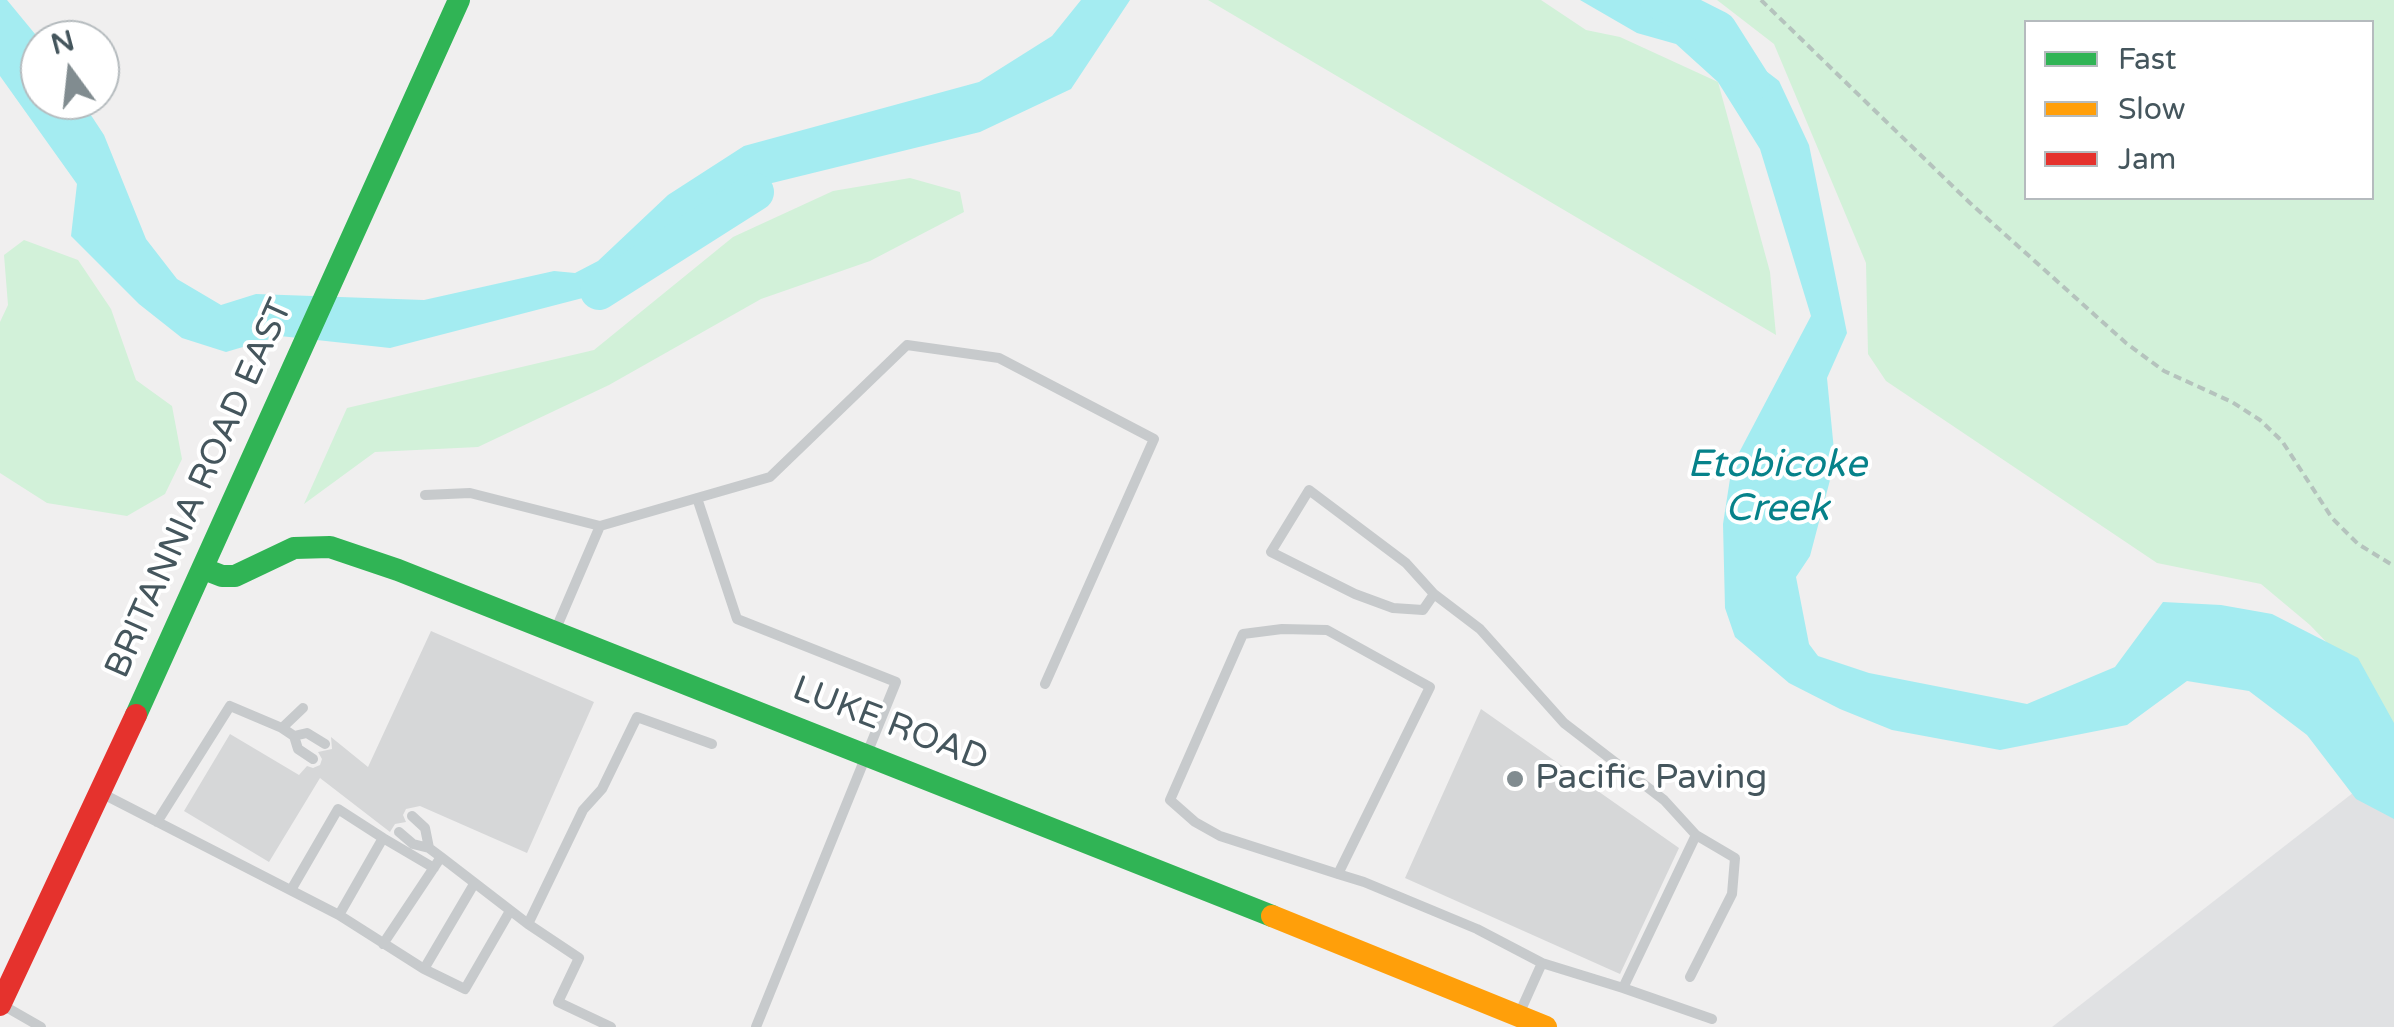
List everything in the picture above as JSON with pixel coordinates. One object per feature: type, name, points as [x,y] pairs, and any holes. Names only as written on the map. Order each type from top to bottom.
[{"type":"street","name":"BRITANNIA ROAD EAST","points":[[0,1004],[204,569],[459,0]]},
{"type":"street","name":"LUKE ROAD","points":[[204,569],[235,576],[294,548],[330,547],[1180,877],[1546,1027]]},
{"type":"lane","points":[[425,495],[470,493],[600,526],[770,476],[908,346],[999,358],[1154,439],[1045,684]]},
{"type":"lane","points":[[1434,594],[1423,610],[1393,608],[1354,594],[1272,552],[1309,490],[1406,563],[1434,594],[1480,629],[1564,723],[1664,800],[1696,835],[1734,858],[1732,894],[1690,978]]},
{"type":"lane","points":[[697,498],[737,620],[896,682],[756,1027]]},
{"type":"lane","points":[[555,632],[600,526]]},
{"type":"lane","points":[[1338,874],[1430,687],[1326,630],[1282,629],[1242,634],[1170,800],[1196,822],[1220,836],[1338,874],[1477,929],[1542,962],[1712,1019]]},
{"type":"lane","points":[[162,824],[230,706],[282,728],[294,736],[298,749],[313,759]]},
{"type":"lane","points":[[282,728],[302,708]]},
{"type":"lane","points":[[528,924],[583,810],[602,790],[638,717],[712,744]]},
{"type":"lane","points":[[294,736],[308,733],[325,744]]},
{"type":"lane","points":[[99,792],[339,915],[465,990],[510,911]]},
{"type":"lane","points":[[291,890],[338,809],[434,868]]},
{"type":"lane","points":[[412,816],[426,828],[429,848]]},
{"type":"lane","points":[[399,832],[413,844],[429,848],[578,958],[558,1002],[612,1027]]},
{"type":"lane","points":[[1623,988],[1696,835]]},
{"type":"lane","points":[[339,915],[384,838]]},
{"type":"lane","points":[[384,944],[441,857]]},
{"type":"lane","points":[[424,969],[474,884]]},
{"type":"lane","points":[[1518,1017],[1542,962]]},
{"type":"lane","points":[[0,1004],[41,1027]]},
{"type":"path","points":[[1761,0],[1970,204],[2126,344],[2189,385],[2232,402],[2260,420],[2282,441],[2332,518],[2358,544],[2394,566]]},
{"type":"shaded area","points":[[2394,761],[2394,1027],[2052,1027]]},
{"type":"green space","points":[[1208,0],[1541,0],[1586,30],[1620,37],[1718,82],[1770,272],[1776,335]]},
{"type":"green space","points":[[1717,0],[2394,0],[2394,726],[2355,672],[2310,625],[2261,584],[2157,563],[1886,381],[1868,354],[1866,263],[1774,44]]},
{"type":"green space","points":[[910,178],[960,192],[964,212],[870,261],[761,299],[609,385],[478,447],[375,452],[304,504],[347,408],[594,350],[733,237],[833,191]]},
{"type":"green space","points":[[24,240],[78,260],[111,309],[136,380],[172,406],[182,459],[165,494],[127,516],[47,503],[0,473],[0,322],[8,305],[4,255]]},
{"type":"water","points":[[0,0],[7,0],[24,20],[20,20],[20,104],[0,76]]},
{"type":"water","points":[[1081,0],[1130,0],[1071,89],[980,132],[768,184],[745,205],[663,242],[631,278],[602,293],[390,348],[280,336],[226,352],[182,338],[139,304],[71,236],[77,184],[31,120],[94,120],[104,135],[146,239],[177,279],[221,305],[256,294],[424,300],[554,271],[575,273],[598,261],[668,195],[744,146],[979,82],[1052,36]]},
{"type":"water","name":"Etobicoke Creek","points":[[1580,0],[1653,0],[1696,17],[1779,81],[1809,145],[1847,333],[1827,378],[1835,461],[1810,556],[1796,577],[1809,644],[1818,656],[1869,673],[2027,704],[2115,667],[2163,602],[2221,605],[2272,614],[2358,658],[2394,723],[2394,819],[2356,799],[2307,735],[2249,691],[2187,681],[2127,725],[2000,750],[1892,730],[1840,709],[1789,683],[1735,637],[1725,608],[1723,524],[1732,466],[1811,316],[1760,149],[1718,82],[1676,44],[1637,33]]},
{"type":"building","points":[[431,631],[594,702],[527,853],[420,806],[406,809],[406,822],[395,824],[390,832],[320,778],[269,862],[184,811],[230,734],[299,775],[307,766],[320,765],[318,752],[332,749],[331,737],[368,767]]},
{"type":"building","name":"Pacific Paving","points":[[1481,709],[1679,848],[1620,974],[1405,878]]},
{"type":"waterway","name":"Etobicoke Creek","points":[[1659,0],[1718,30],[1751,82]]},
{"type":"waterway","name":"Etobicoke Creek","points":[[599,291],[755,192]]},
{"type":"traffic: fast","points":[[136,715],[459,0]]},
{"type":"traffic: fast","points":[[204,569],[235,576],[294,548],[330,547],[398,570],[1272,916]]},
{"type":"traffic: slow","points":[[1272,916],[1546,1027]]},
{"type":"traffic: jam","points":[[0,1005],[136,715]]},
{"type":"place","name":"Pacific Paving","points":[[1515,779]]}]
